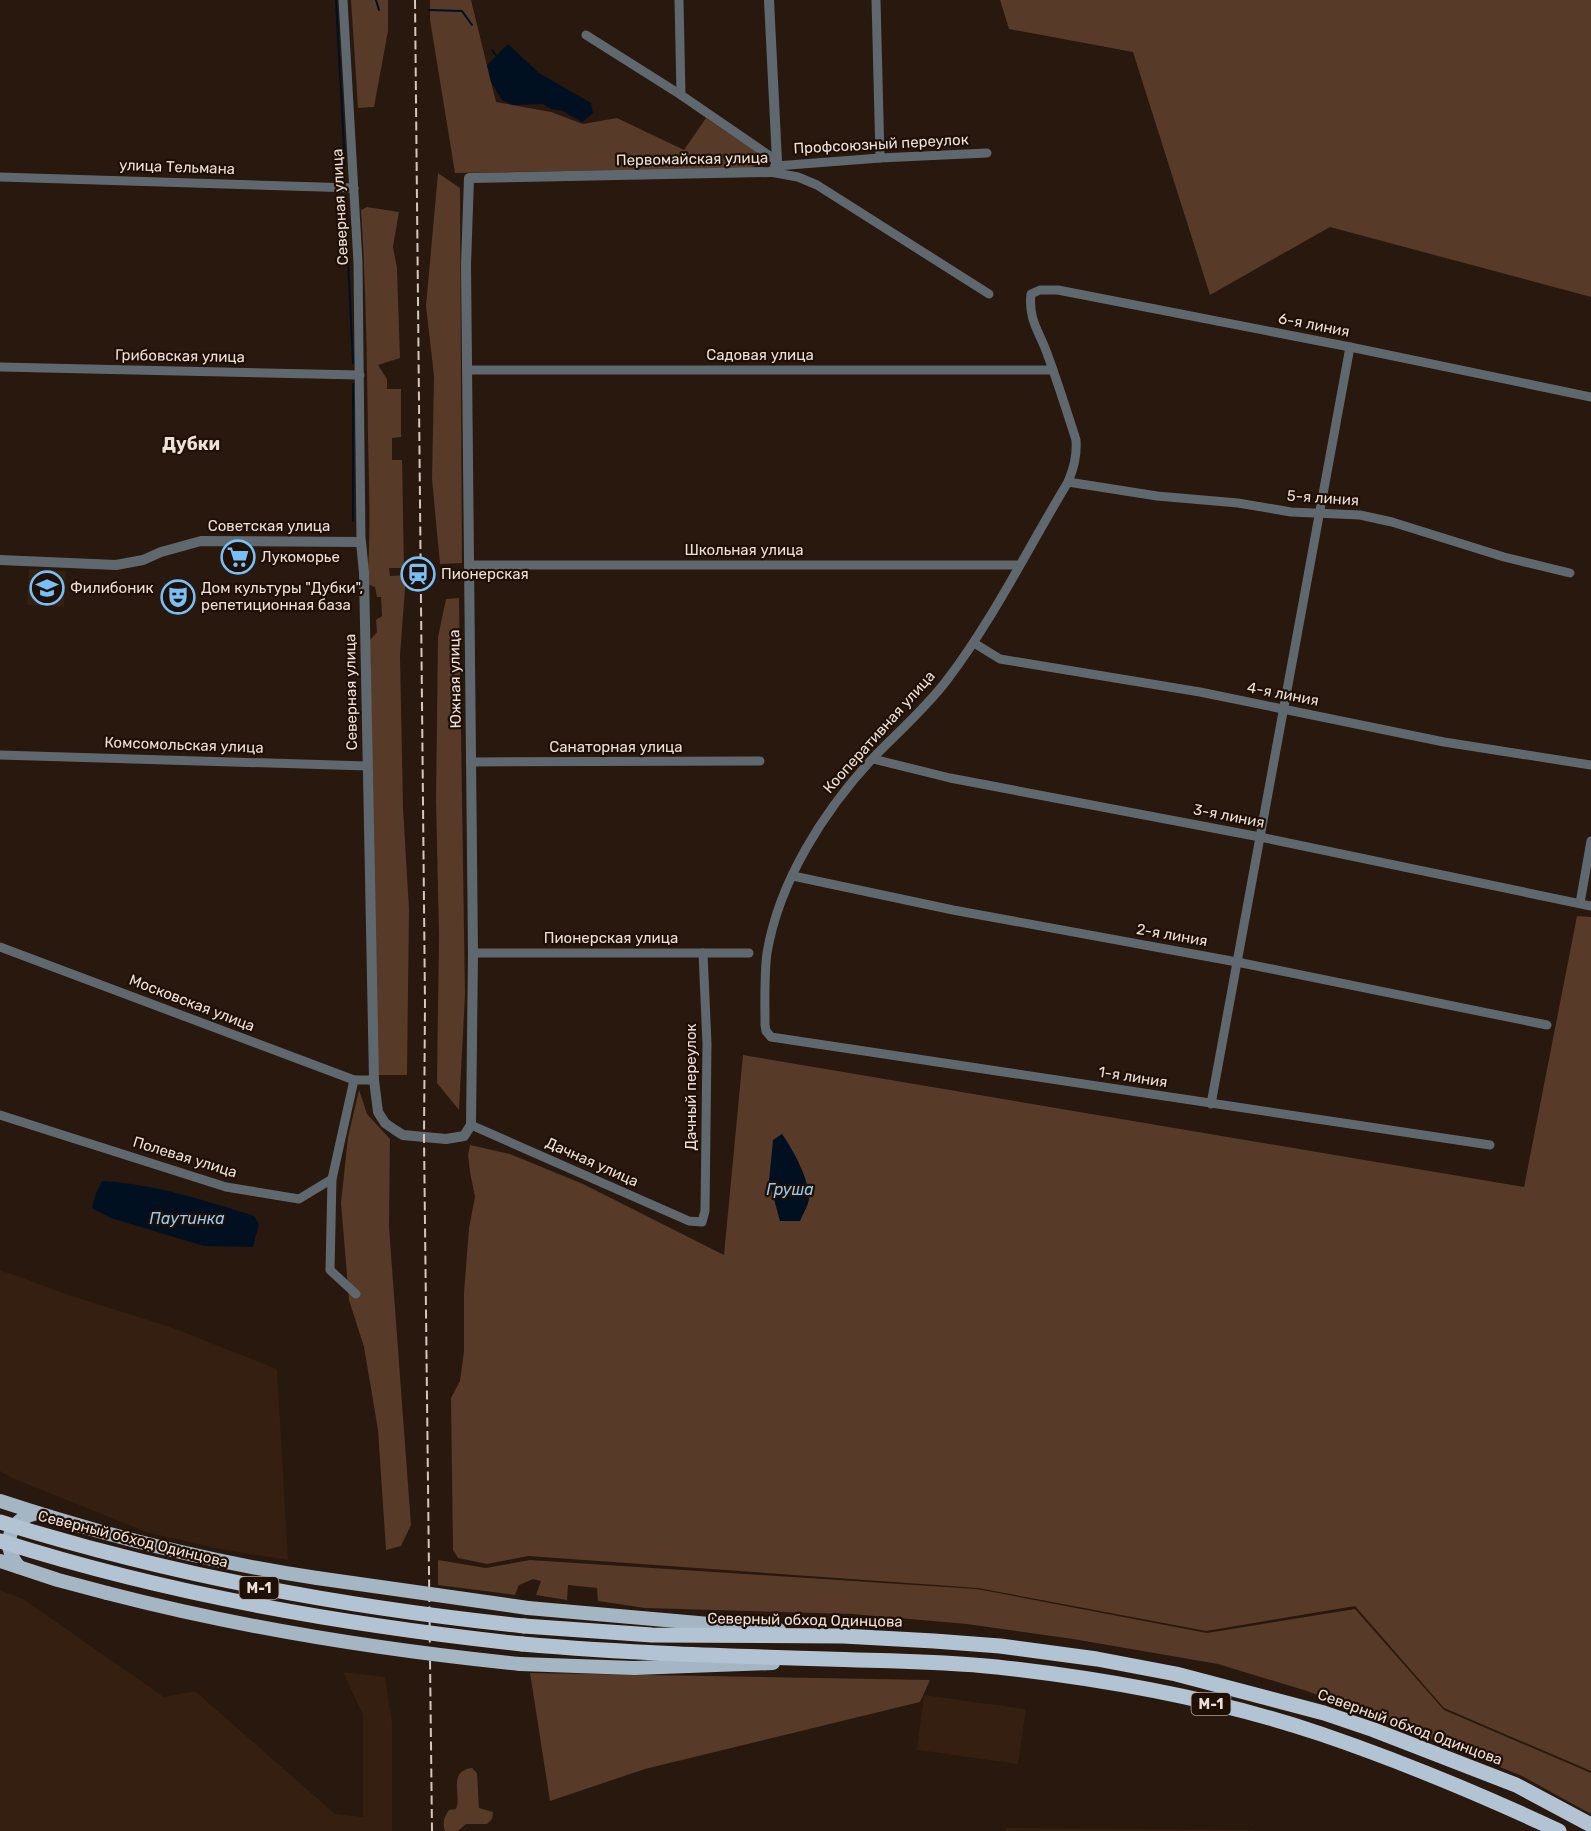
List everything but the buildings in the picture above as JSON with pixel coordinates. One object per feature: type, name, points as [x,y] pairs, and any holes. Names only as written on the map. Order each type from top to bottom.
[{"type":"highway","name":"Северный обход Одинцова","points":[[0,1522],[103,1552],[221,1581],[404,1612],[524,1626],[652,1635],[843,1636],[989,1645],[1097,1659],[1176,1674],[1324,1713],[1374,1730],[1516,1785],[1591,1825]]},
{"type":"highway","name":"М-1","points":[[0,1541],[65,1561],[217,1599],[401,1630],[522,1644],[651,1654],[933,1662],[997,1667],[1092,1680],[1214,1705],[1319,1734],[1427,1774],[1559,1831]]},
{"type":"main road","points":[[0,1501],[150,1544],[301,1576],[528,1608],[843,1636]]},
{"type":"main road","points":[[20,1567],[9,1550],[9,1539],[18,1521],[27,1515],[36,1513]]},
{"type":"main road","points":[[0,1561],[58,1580],[220,1620],[398,1650],[520,1664],[684,1668],[843,1660]]},
{"type":"street","name":"Северная улица","points":[[344,0],[358,263],[361,542],[364,573],[374,1080],[378,1112],[384,1123],[403,1135],[459,1138],[468,1132],[471,1125]]},
{"type":"street","points":[[679,0],[681,95]]},
{"type":"street","points":[[769,0],[774,166]]},
{"type":"street","points":[[876,0],[880,158]]},
{"type":"street","points":[[586,35],[681,95],[774,166]]},
{"type":"street","name":"Профсоюзный переулок","points":[[774,166],[987,153]]},
{"type":"street","name":"Первомайская улица","points":[[469,178],[774,166],[817,185],[989,294]]},
{"type":"street","name":"улица Тельмана","points":[[0,177],[354,188]]},
{"type":"street","name":"Южная улица","points":[[469,178],[466,265],[473,953],[471,1125]]},
{"type":"street","name":"6-я линия","points":[[1031,294],[1040,290],[1058,290],[1591,397]]},
{"type":"street","name":"Кооперативная улица","points":[[771,1037],[765,1025],[767,954],[774,925],[792,876],[818,827],[844,791],[921,710],[974,643],[1074,468],[1077,453],[1076,440],[1047,352],[1034,325],[1030,308],[1031,294]]},
{"type":"street","points":[[1211,1104],[1350,347]]},
{"type":"street","name":"Грибовская улица","points":[[0,367],[360,375]]},
{"type":"street","name":"Садовая улица","points":[[468,370],[1053,370]]},
{"type":"street","name":"5-я линия","points":[[1068,482],[1319,514],[1360,515],[1392,522],[1504,558],[1570,573]]},
{"type":"street","name":"Советская улица","points":[[0,560],[116,565],[143,560],[161,552],[201,541],[361,542]]},
{"type":"street","name":"Школьная улица","points":[[469,565],[1019,566]]},
{"type":"street","name":"4-я линия","points":[[974,643],[1000,659],[1200,693],[1444,742],[1591,765]]},
{"type":"street","name":"Комсомольская улица","points":[[0,754],[367,766]]},
{"type":"street","name":"3-я линия","points":[[873,759],[951,778],[1260,837],[1591,906]]},
{"type":"street","name":"Санаторная улица","points":[[471,762],[760,761]]},
{"type":"street","points":[[1580,903],[1591,842]]},
{"type":"street","name":"2-я линия","points":[[792,876],[953,910],[1237,962],[1547,1025]]},
{"type":"street","name":"Московская улица","points":[[0,947],[354,1080],[374,1080]]},
{"type":"street","name":"Пионерская улица","points":[[473,953],[749,953]]},
{"type":"street","name":"Дачный переулок","points":[[702,1222],[705,1211],[707,1044],[703,953]]},
{"type":"street","name":"1-я линия","points":[[771,1037],[1490,1145]]},
{"type":"street","points":[[354,1080],[332,1179],[330,1270],[356,1294]]},
{"type":"street","name":"Полевая улица","points":[[0,1115],[226,1187],[299,1198],[332,1179]]},
{"type":"street","name":"Дачная улица","points":[[471,1125],[689,1221],[702,1222]]},
{"type":"shaded area","points":[[351,0],[388,0],[388,31],[374,107],[358,108]]},
{"type":"shaded area","points":[[430,0],[471,0],[496,102],[551,112],[583,124],[617,118],[684,150],[706,118],[767,159],[751,168],[455,173],[430,20]]},
{"type":"shaded area","points":[[1000,0],[1591,0],[1591,297],[1330,227],[1210,295],[1133,52],[1009,29]]},
{"type":"shaded area","points":[[438,173],[460,188],[462,563],[440,564],[432,479],[434,376],[426,306]]},
{"type":"shaded area","points":[[367,207],[399,212],[393,247],[397,268],[400,358],[378,365],[387,379],[387,389],[401,389],[401,437],[392,438],[392,460],[402,460],[404,568],[389,568],[390,576],[406,575],[400,656],[403,808],[409,909],[407,1075],[377,1075],[370,640],[377,632],[376,620],[382,616],[381,597],[377,597],[375,587],[367,584],[369,492],[361,210]]},
{"type":"shaded area","name":"Филибоник","points":[[29,569],[66,571],[64,607],[27,605]]},
{"type":"shaded area","points":[[459,598],[465,995],[459,1110],[437,1083],[439,935],[436,800],[438,637],[446,599]]},
{"type":"shaded area","points":[[1577,916],[1591,917],[1591,1771],[1444,1708],[1355,1606],[1206,1631],[978,1588],[528,1556],[487,1564],[458,1558],[453,1550],[451,1398],[460,1381],[464,1351],[464,1293],[469,1228],[475,1197],[468,1155],[470,1145],[510,1154],[583,1184],[724,1255],[743,1055],[1524,1187]]},
{"type":"shaded area","points":[[359,1090],[367,1114],[390,1139],[389,1227],[411,1525],[401,1546],[386,1550],[378,1430],[364,1347],[349,1300],[341,1203],[348,1137]]},
{"type":"shaded area","points":[[0,1270],[173,1328],[277,1369],[288,1560],[225,1550],[149,1533],[12,1478],[0,1471]]},
{"type":"shaded area","points":[[438,1560],[486,1568],[530,1560],[977,1589],[1207,1633],[1355,1609],[1444,1710],[1591,1773],[1591,1814],[1522,1776],[1426,1737],[1307,1691],[1218,1664],[1073,1639],[967,1624],[852,1614],[645,1608],[598,1601],[597,1588],[568,1585],[567,1600],[536,1595],[541,1581],[533,1579],[519,1585],[515,1595],[438,1585]]},
{"type":"shaded area","points":[[0,1590],[23,1599],[164,1697],[195,1691],[335,1814],[363,1817],[363,1715],[343,1672],[385,1677],[392,1723],[392,1831],[0,1831]]},
{"type":"shaded area","points":[[530,1673],[930,1680],[920,1702],[645,1769],[550,1801]]},
{"type":"shaded area","points":[[924,1695],[1026,1709],[1018,1764],[917,1750]]},
{"type":"shaded area","points":[[472,1768],[477,1773],[479,1808],[493,1812],[492,1819],[487,1824],[466,1824],[458,1831],[445,1831],[446,1815],[449,1810],[456,1809],[457,1784],[460,1774]]},
{"type":"shaded area","points":[[1006,1828],[1254,1830],[1254,1831],[1006,1831]]},
{"type":"water","points":[[508,44],[539,73],[591,103],[593,113],[582,122],[563,111],[551,109],[543,104],[513,105],[502,100],[491,82],[487,65]]},
{"type":"water","name":"Груша","points":[[782,1134],[800,1165],[809,1191],[809,1199],[800,1221],[780,1221],[769,1181],[773,1140]]},
{"type":"water","name":"Паутинка","points":[[102,1181],[160,1189],[254,1216],[259,1224],[253,1247],[204,1246],[111,1218],[92,1208]]},
{"type":"waterway","points":[[336,0],[345,165]]},
{"type":"waterway","points":[[376,0],[379,10]]},
{"type":"waterway","points":[[429,10],[462,11],[472,25]]},
{"type":"waterway","points":[[492,50],[496,55]]},
{"type":"waterway","points":[[345,196],[353,363]]},
{"type":"waterway","points":[[353,384],[353,521]]},
{"type":"railway","points":[[415,0],[432,1831]]},
{"type":"place","name":"Лукоморье","points":[[238,557]]},
{"type":"place","name":"Пионерская","points":[[418,574]]},
{"type":"place","name":"Филибоник","points":[[47,588]]},
{"type":"place","name":"Дом культуры \"Дубки\", репетиционная база","points":[[178,597]]},
{"type":"district","name":"Дубки","points":[[191,444]]}]
